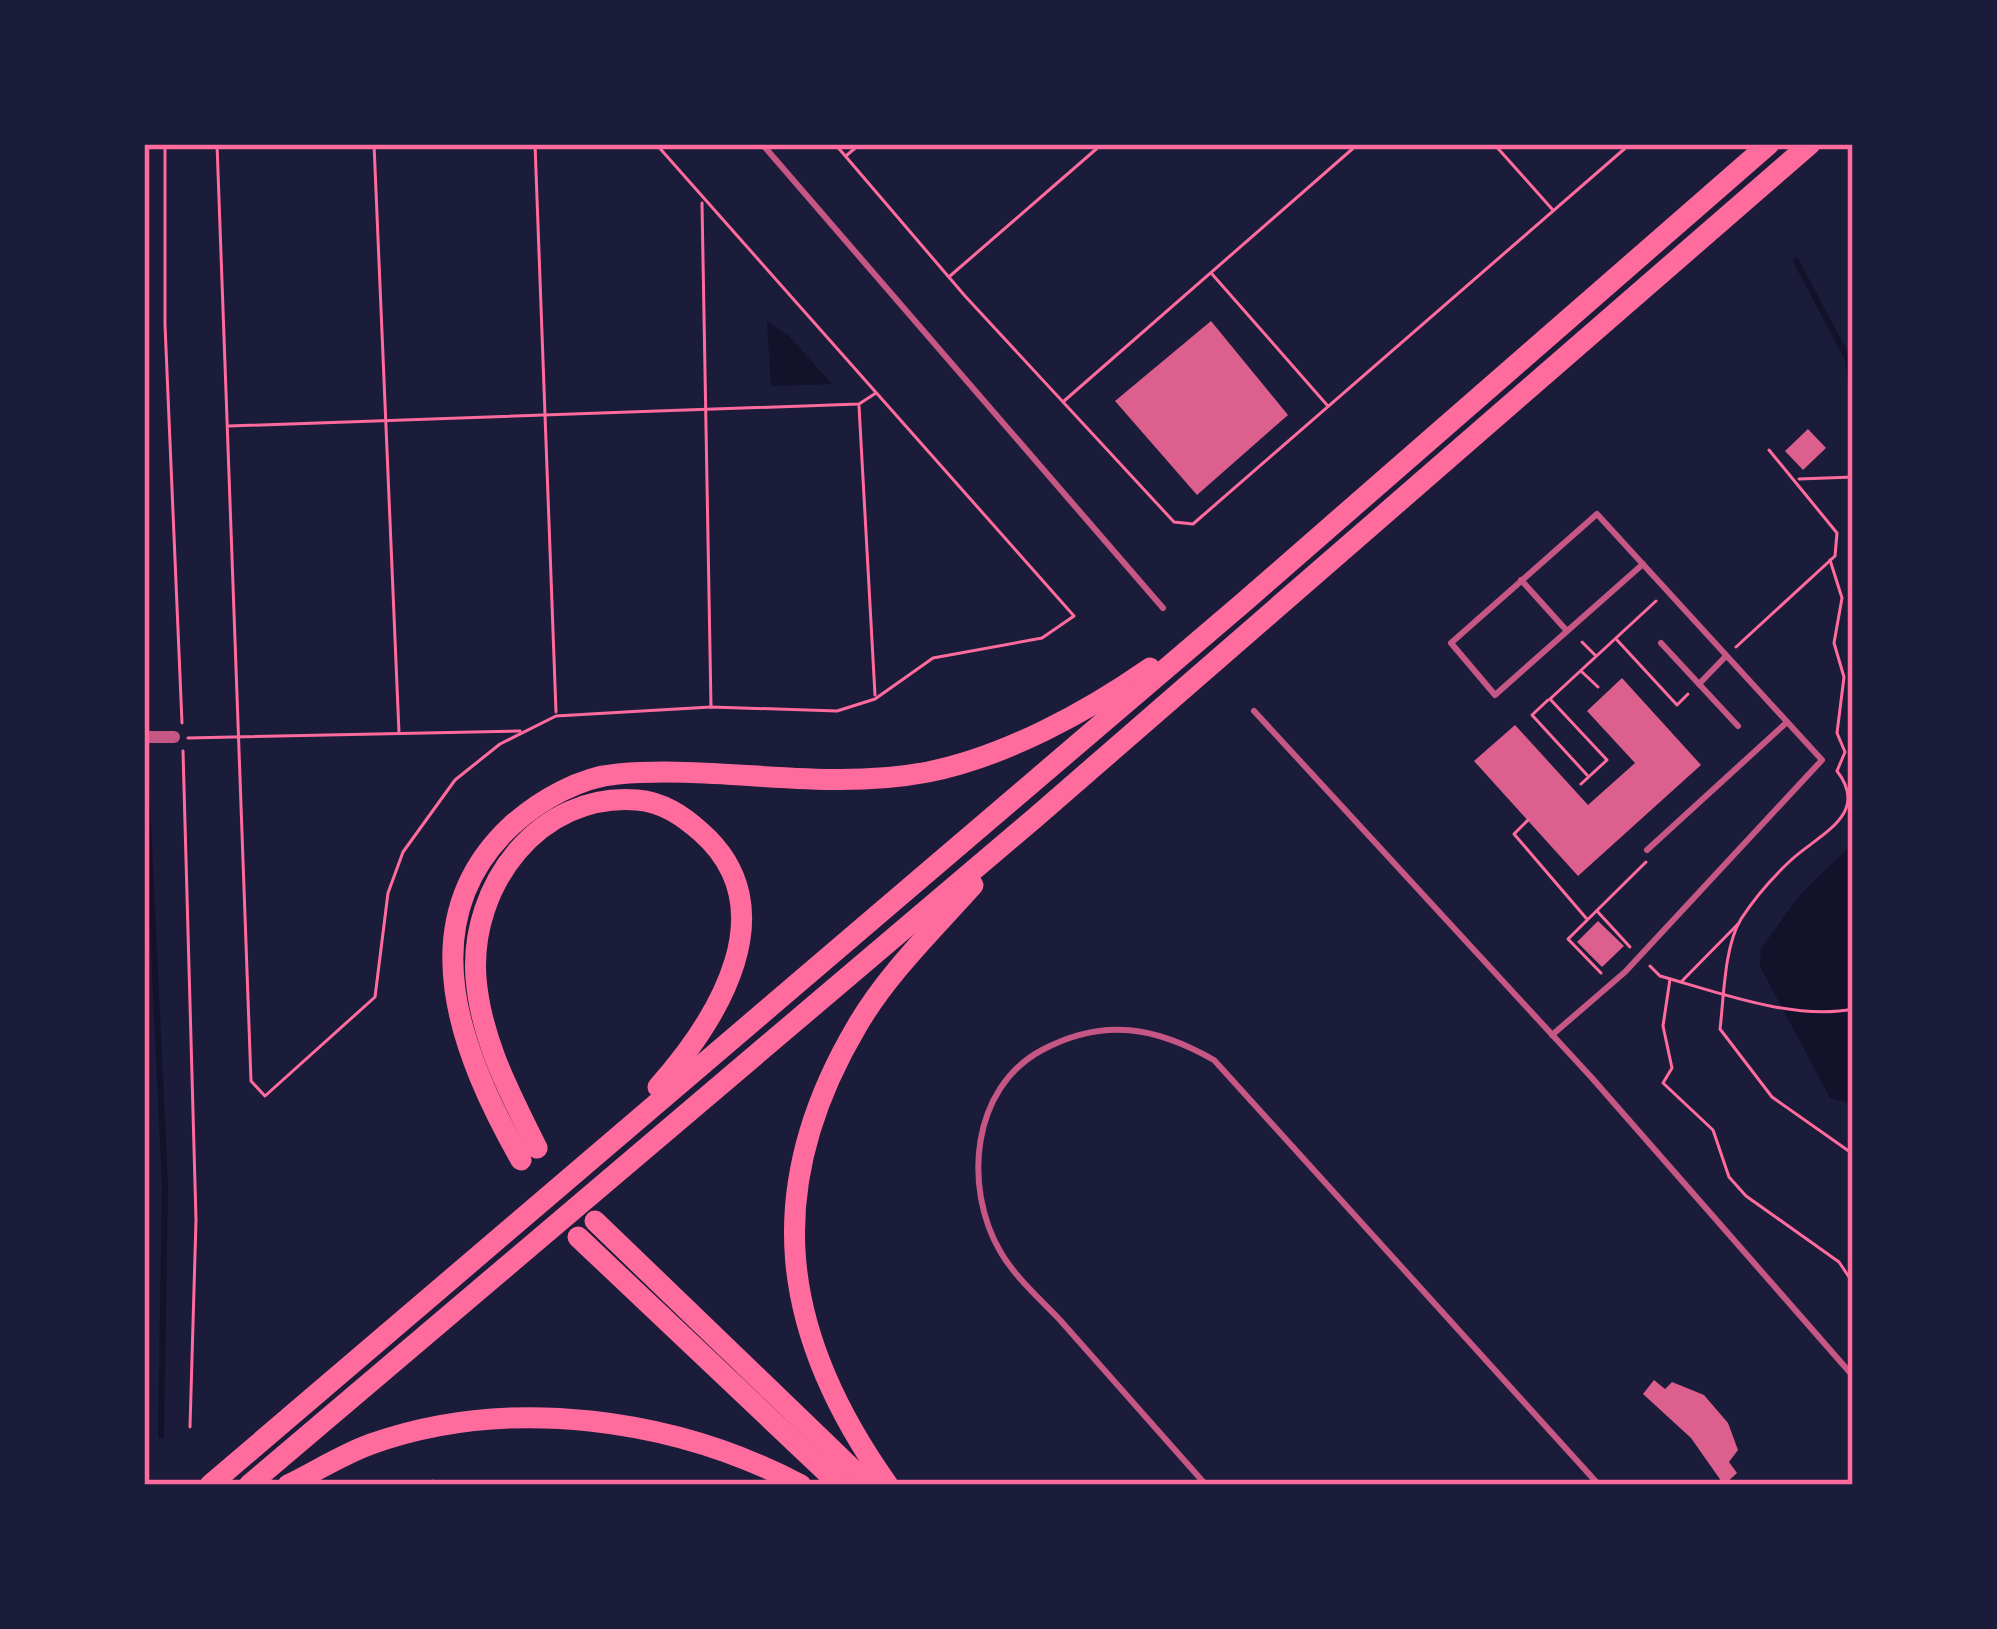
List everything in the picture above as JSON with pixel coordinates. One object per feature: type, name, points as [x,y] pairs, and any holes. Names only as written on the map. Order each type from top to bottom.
[{"type":"highway","points":[[210,1485],[1244,602],[1769,144]]},
{"type":"highway","points":[[249,1485],[1036,817],[1810,144]]},
{"type":"highway","points":[[607,1144],[692,1043],[742,952],[742,899],[718,847],[679,813],[641,800],[598,801],[550,821],[513,853],[490,888],[476,934],[476,980],[489,1049],[529,1154],[478,1084],[453,989],[452,951],[472,878],[494,842],[529,810],[564,790],[612,774],[684,772],[845,782],[928,772],[987,756],[1143,673],[1244,602]]},
{"type":"highway","points":[[888,1485],[853,1436],[811,1342],[791,1246],[800,1150],[857,1025],[910,955],[1036,817]]},
{"type":"highway","points":[[840,1485],[586,1229],[868,1485]]},
{"type":"highway","points":[[288,1485],[370,1444],[447,1426],[575,1417],[694,1438],[801,1485]]},
{"type":"street","points":[[144,737],[179,737]]},
{"type":"lane","points":[[762,144],[1162,608]]},
{"type":"lane","points":[[1552,1035],[1625,973],[1822,760],[1786,722],[1643,564],[1597,514],[1451,643],[1496,695],[1643,564]]},
{"type":"lane","points":[[1521,580],[1568,631]]},
{"type":"lane","points":[[1660,643],[1738,726]]},
{"type":"lane","points":[[1699,684],[1726,656]]},
{"type":"lane","points":[[1254,711],[1552,1035],[1853,1376]]},
{"type":"lane","points":[[1646,850],[1786,722]]},
{"type":"lane","points":[[1205,1485],[1001,1254],[979,1204],[984,1118],[1031,1056],[1082,1032],[1109,1027],[1153,1031],[1214,1060],[1599,1485]]},
{"type":"path","points":[[165,144],[165,348],[196,1220],[190,1427]]},
{"type":"path","points":[[217,144],[251,1081],[265,1096],[375,997],[388,893],[403,852],[455,780],[500,744],[556,716],[711,707],[837,710],[875,699],[933,658],[1042,638],[1074,616],[656,144]]},
{"type":"path","points":[[374,144],[399,733]]},
{"type":"path","points":[[535,144],[556,716]]},
{"type":"path","points":[[835,144],[949,277],[1174,522],[1193,524],[1630,144]]},
{"type":"path","points":[[845,157],[860,144]]},
{"type":"path","points":[[949,277],[1102,144]]},
{"type":"path","points":[[1063,402],[1358,144]]},
{"type":"path","points":[[1494,144],[1552,208]]},
{"type":"path","points":[[702,201],[711,707]]},
{"type":"path","points":[[1211,272],[1328,406]]},
{"type":"path","points":[[227,427],[547,419],[859,404],[876,392]]},
{"type":"path","points":[[859,404],[875,699]]},
{"type":"path","points":[[1769,450],[1838,533],[1831,560],[1842,598],[1834,643],[1844,676],[1837,733],[1843,740]]},
{"type":"path","points":[[1797,479],[1852,477]]},
{"type":"path","points":[[1726,656],[1831,560]]},
{"type":"path","points":[[1588,777],[1532,715],[1660,597]]},
{"type":"path","points":[[1616,639],[1677,706],[1690,692]]},
{"type":"path","points":[[1582,642],[1597,656]]},
{"type":"path","points":[[1581,670],[1598,687]]},
{"type":"path","points":[[1550,699],[1606,760],[1581,784]]},
{"type":"path","points":[[179,737],[237,740],[527,730]]},
{"type":"path","points":[[1682,982],[1789,862],[1841,821],[1849,789],[1838,771],[1843,740],[1853,732]]},
{"type":"path","points":[[1528,820],[1514,834],[1587,919]]},
{"type":"path","points":[[1603,975],[1568,939],[1595,910],[1630,947]]},
{"type":"path","points":[[1739,922],[1720,1029],[1772,1097],[1853,1154]]},
{"type":"path","points":[[1650,966],[1670,979],[1773,1004],[1831,1013],[1853,1010]]},
{"type":"path","points":[[1670,979],[1663,1026],[1672,1068],[1663,1083],[1713,1130],[1729,1177],[1745,1196],[1839,1262],[1853,1283]]},
{"type":"shaded area","points":[[767,321],[788,335],[832,384],[771,386]]},
{"type":"shaded area","points":[[1853,843],[1853,1104],[1830,1098],[1760,966],[1761,949],[1799,896]]},
{"type":"building","points":[[1211,321],[1288,415],[1197,495],[1115,401]]},
{"type":"building","points":[[1808,429],[1826,448],[1803,470],[1785,451]]},
{"type":"building","points":[[1622,678],[1701,765],[1578,876],[1474,761],[1515,725],[1588,805],[1635,763],[1587,711]]},
{"type":"building","points":[[1598,921],[1624,946],[1602,967],[1577,942]]},
{"type":"building","points":[[1654,1380],[1665,1389],[1672,1382],[1704,1395],[1728,1423],[1738,1450],[1729,1462],[1737,1473],[1724,1485],[1691,1438],[1643,1394]]},
{"type":"waterway","points":[[1796,261],[1848,359],[1853,395]]},
{"type":"waterway","points":[[144,738],[165,1185],[161,1436]]}]
